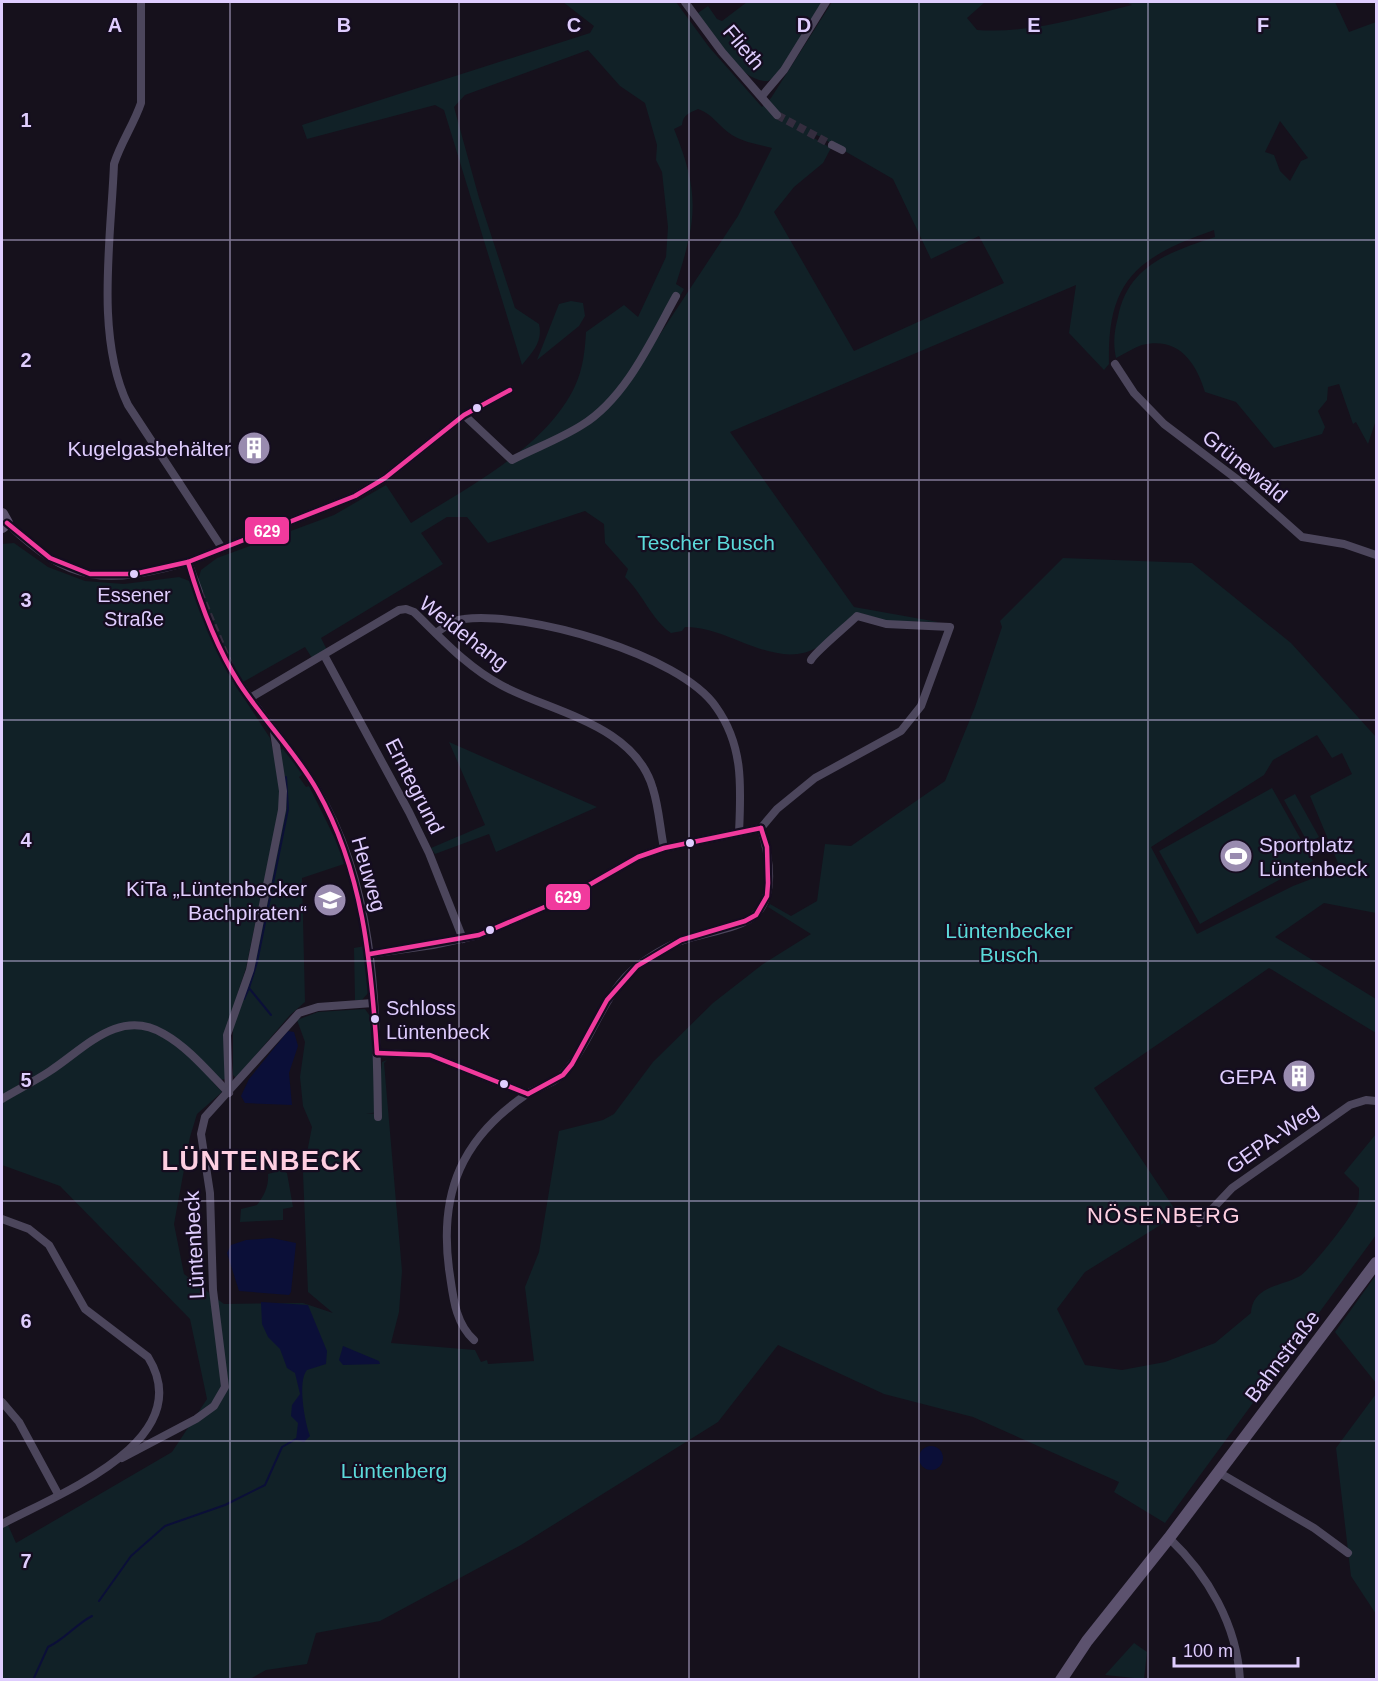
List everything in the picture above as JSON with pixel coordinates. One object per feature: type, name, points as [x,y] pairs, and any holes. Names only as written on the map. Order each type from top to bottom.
[{"type":"main road","name":"Bahnstraße","points":[[1061,1680],[1087,1641],[1169,1538],[1377,1263]]},
{"type":"street","points":[[141,2],[141,103],[136,118],[120,145],[114,164],[108,327],[111,357],[119,386],[128,405],[222,548]]},
{"type":"street","name":"Flieth","points":[[685,2],[723,52],[777,115]]},
{"type":"street","points":[[762,96],[784,70],[826,2]]},
{"type":"street","points":[[832,145],[842,150]]},
{"type":"street","points":[[464,415],[512,460],[583,425],[608,403],[629,376],[676,296]]},
{"type":"street","name":"Grünewald","points":[[1115,364],[1134,393],[1164,424],[1238,480],[1302,537],[1344,544],[1377,555]]},
{"type":"street","points":[[3,521],[42,554],[64,567],[98,576],[124,576],[189,562],[355,496],[385,478],[464,415],[510,390]]},
{"type":"street","points":[[189,562],[199,592]]},
{"type":"street","name":"Weidehang","points":[[250,698],[399,610],[406,609],[414,612],[471,666],[501,685],[586,719],[618,740],[641,765],[653,788],[664,848]]},
{"type":"street","points":[[370,954],[463,939],[535,913],[638,857],[664,848],[761,828],[777,809],[815,778],[901,731],[921,706],[950,627],[886,624],[857,616],[834,639],[813,654],[811,660]]},
{"type":"street","points":[[436,633],[454,621],[463,619],[493,618],[551,627],[609,643],[653,661],[695,685],[715,704],[730,728],[737,749],[742,783],[739,834]]},
{"type":"street","name":"Erntegrund","points":[[324,655],[409,812],[429,853],[463,939]]},
{"type":"street","name":"Heuweg","points":[[233,674],[316,789],[345,847],[361,898],[370,954],[377,1053],[378,1116]]},
{"type":"street","points":[[229,1093],[228,1035],[250,970],[282,810],[283,791],[274,731]]},
{"type":"street","points":[[474,1340],[463,1329],[453,1300],[445,1237],[449,1197],[457,1173],[475,1142],[490,1125],[528,1094],[563,1075],[572,1064],[607,999],[638,966],[681,940],[745,921],[756,915],[767,896],[768,883],[767,847],[761,828]]},
{"type":"street","name":"Lüntenbeck","points":[[122,1458],[196,1419],[214,1406],[224,1393],[225,1375],[213,1290],[210,1193],[201,1126],[208,1112],[229,1093],[283,1028],[299,1014],[318,1007],[373,1003]]},
{"type":"street","points":[[2,1099],[49,1072],[102,1032],[133,1026],[151,1028],[165,1034],[229,1093]]},
{"type":"street","points":[[377,1053],[399,1052],[430,1055],[528,1094]]},
{"type":"street","name":"GEPA-Weg","points":[[1199,1223],[1232,1188],[1350,1105],[1366,1100],[1377,1101]]},
{"type":"street","points":[[2,1219],[29,1229],[49,1245],[85,1309],[138,1348],[154,1368],[160,1390],[157,1413],[152,1424],[122,1458],[2,1524]]},
{"type":"street","points":[[2,1402],[19,1422],[57,1494]]},
{"type":"street","points":[[1218,1472],[1314,1528],[1348,1553]]},
{"type":"street","points":[[1169,1538],[1204,1577],[1218,1603],[1229,1628],[1240,1680]]},
{"type":"green space","points":[[563,2],[676,2],[709,47],[762,107],[771,98],[832,2],[985,2],[967,18],[977,30],[997,31],[1056,24],[1132,5],[1126,2],[1335,2],[1349,32],[1376,22],[1376,420],[1368,444],[1356,422],[1353,424],[1339,384],[1328,387],[1327,400],[1318,411],[1325,427],[1322,434],[1274,448],[1236,402],[1205,392],[1191,362],[1175,348],[1155,343],[1142,345],[1116,358],[1114,342],[1116,328],[1123,299],[1131,285],[1153,263],[1167,255],[1215,237],[1214,230],[1165,250],[1132,275],[1121,291],[1114,311],[1109,364],[1104,370],[1069,333],[1076,285],[730,432],[854,607],[938,622],[886,621],[860,613],[820,646],[803,653],[770,652],[702,629],[685,627],[682,631],[671,633],[658,621],[625,577],[628,569],[605,543],[604,524],[585,511],[488,543],[467,517],[447,517],[421,533],[443,564],[321,638],[327,650],[312,658],[305,647],[243,682],[237,672],[229,675],[270,738],[278,771],[280,805],[246,968],[225,1032],[226,1079],[212,1081],[222,1092],[197,1114],[190,1137],[174,1224],[184,1274],[224,1304],[303,1303],[333,1313],[308,1292],[303,1173],[312,1127],[303,1106],[300,1077],[305,1042],[297,1020],[318,1012],[365,1009],[370,1016],[378,1112],[366,1114],[382,1113],[380,1078],[382,1062],[387,1060],[384,1063],[402,1271],[399,1312],[391,1343],[475,1350],[481,1362],[487,1360],[488,1364],[534,1361],[525,1287],[539,1252],[559,1131],[603,1120],[614,1114],[653,1062],[713,1003],[763,964],[811,934],[768,907],[770,904],[791,916],[817,901],[825,844],[851,846],[945,781],[975,707],[1002,627],[1000,621],[1063,558],[1192,563],[1291,643],[1376,737],[1376,913],[1324,903],[1275,937],[1376,999],[1376,1033],[1269,968],[1094,1088],[1178,1214],[1085,1272],[1057,1309],[1085,1365],[1122,1370],[1165,1362],[1215,1343],[1251,1313],[1253,1304],[1262,1292],[1300,1276],[1331,1242],[1355,1209],[1358,1200],[1359,1188],[1344,1173],[1376,1134],[1376,1235],[1165,1523],[1114,1492],[1119,1482],[973,1417],[884,1394],[778,1345],[718,1422],[521,1545],[380,1621],[316,1633],[307,1664],[266,1670],[250,1679],[2,1679],[2,1528],[8,1525],[16,1543],[172,1452],[207,1399],[190,1319],[60,1186],[2,1165],[2,544],[14,543],[48,567],[85,581],[124,584],[179,577],[192,582],[198,580],[201,570],[217,558],[334,515],[386,485],[411,523],[480,480],[525,447],[562,408],[575,386],[583,359],[586,332],[624,305],[638,317],[666,257],[668,227],[662,172],[656,160],[657,145],[645,103],[620,86],[588,50],[465,95],[454,107],[479,198],[515,308],[539,324],[538,341],[522,365],[444,110],[435,105],[307,139],[302,125],[590,33],[594,26]],"holes":[[[698,109],[708,114],[737,138],[772,148],[738,216],[641,363],[684,289],[676,284],[688,241],[693,206],[692,189],[674,129],[682,125],[689,113]],[[1280,121],[1308,158],[1301,161],[1290,181],[1280,171],[1274,155],[1265,152]],[[817,135],[893,179],[931,259],[979,236],[1004,283],[854,351],[774,212],[794,187],[823,163],[831,148],[814,138]],[[1317,735],[1332,758],[1342,753],[1352,774],[1310,796],[1340,868],[1293,886],[1197,934],[1151,847],[1264,775],[1273,760]]]},
{"type":"green space","points":[[747,2],[824,2],[776,76],[768,81],[758,80],[737,66],[698,13],[708,6],[717,19],[722,21]]},
{"type":"green space","points":[[571,301],[583,303],[585,316],[579,326],[537,360],[559,304]]},
{"type":"green space","points":[[449,742],[597,807],[496,852],[489,834],[435,854],[431,848],[485,825]]},
{"type":"green space","points":[[283,749],[303,774],[299,777],[306,787],[309,786],[347,863],[302,878],[305,1002],[290,1015],[236,1078],[233,1075],[233,1022],[283,823],[280,750]]},
{"type":"green space","name":"Sportplatz Lüntenbeck","points":[[1272,788],[1313,861],[1200,924],[1159,851]]},
{"type":"green space","points":[[1295,794],[1319,837],[1308,843],[1284,800]]},
{"type":"green space","points":[[365,946],[368,993],[362,1000],[355,1000],[354,948]]},
{"type":"green space","points":[[252,1150],[274,1151],[279,1157],[278,1164],[267,1169],[252,1169]]},
{"type":"green space","points":[[282,1170],[287,1173],[293,1207],[283,1209],[283,1220],[240,1222],[241,1209],[257,1205],[262,1198],[267,1187],[268,1174]]},
{"type":"green space","points":[[1376,1275],[1376,1383],[1335,1332]]},
{"type":"green space","points":[[1376,1394],[1376,1614],[1351,1576],[1336,1448]]},
{"type":"green space","points":[[1134,1643],[1147,1652],[1144,1679],[1105,1675]]},
{"type":"shaded area","points":[[288,1031],[294,1032],[298,1046],[289,1073],[292,1105],[245,1103],[241,1096],[249,1079]]},
{"type":"shaded area","points":[[272,1238],[296,1243],[291,1292],[289,1295],[239,1291],[227,1253],[231,1245],[246,1240]]},
{"type":"shaded area","points":[[261,1302],[308,1305],[327,1351],[326,1364],[307,1370],[304,1375],[302,1392],[310,1436],[304,1442],[296,1440],[298,1423],[291,1416],[292,1405],[300,1394],[295,1373],[287,1368],[280,1349],[268,1337],[262,1324]]},
{"type":"shaded area","points":[[343,1346],[379,1361],[380,1364],[343,1365],[339,1360]]},
{"type":"shaded area","points":[[931,1446],[940,1449],[943,1458],[940,1467],[931,1470],[922,1467],[919,1458],[922,1449]]},
{"type":"waterway","points":[[271,1015],[249,988],[257,962],[288,809],[286,777]]},
{"type":"waterway","points":[[244,999],[249,988]]},
{"type":"waterway","name":"Lüntenbeck","points":[[99,1601],[131,1556],[165,1526],[225,1505],[265,1485],[282,1447],[296,1439]]},
{"type":"waterway","name":"Lüntenbeck","points":[[33,1680],[48,1647],[92,1616]]},
{"type":"tunnel","points":[[777,115],[832,145]]},
{"type":"tunnel","points":[[199,592],[233,674]]},
{"type":"transit line","name":"629","points":[[7,523],[50,558],[90,574],[134,574],[188,562],[355,496],[385,478],[464,415],[510,390]]},
{"type":"transit line","name":"629","points":[[188,562],[209,624],[223,655],[248,697],[289,749],[317,790],[333,821],[345,852],[355,885],[368,951],[377,1053]]},
{"type":"transit line","name":"629","points":[[370,954],[479,935],[568,897],[638,857],[664,848],[761,828]]},
{"type":"transit line","name":"629","points":[[528,1094],[563,1075],[572,1064],[607,1000],[637,966],[681,940],[745,921],[756,915],[767,896],[768,883],[767,847],[761,828]]},
{"type":"transit line","name":"629","points":[[377,1053],[430,1055],[528,1094]]},
{"type":"place","name":"Kugelgasbehälter","points":[[254,448]]},
{"type":"place","name":"Essener Straße","points":[[134,574]]},
{"type":"place","name":"Sportplatz Lüntenbeck","points":[[1236,856]]},
{"type":"place","name":"KiTa „Lüntenbecker Bachpiraten“","points":[[330,900]]},
{"type":"place","name":"Schloss Lüntenbeck","points":[[375,1019]]},
{"type":"place","name":"GEPA","points":[[1299,1076]]},
{"type":"district","name":"LÜNTENBECK","points":[[262,1161]]},
{"type":"district","name":"NÖSENBERG","points":[[1164,1215]]},
{"type":"park label","name":"Tescher Busch","points":[[706,542]]},
{"type":"park label","name":"Lüntenbecker Busch","points":[[1009,942]]},
{"type":"park label","name":"Lüntenberg","points":[[394,1470]]}]
